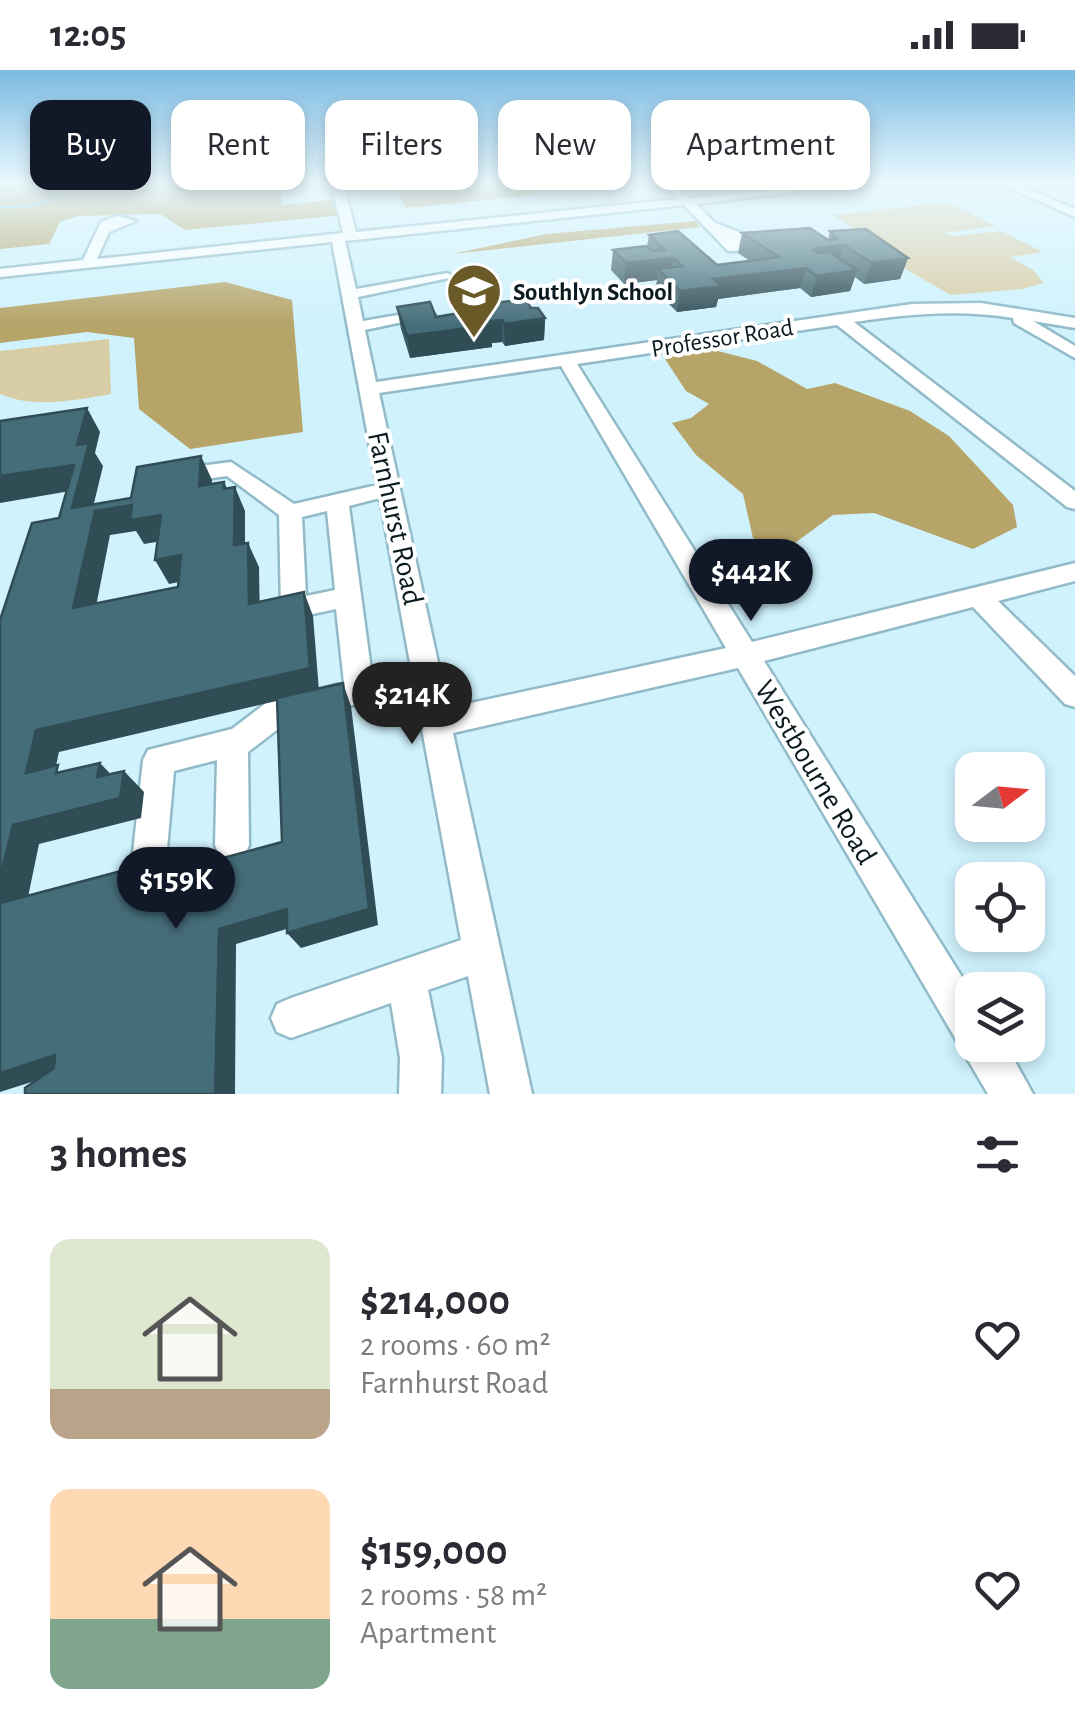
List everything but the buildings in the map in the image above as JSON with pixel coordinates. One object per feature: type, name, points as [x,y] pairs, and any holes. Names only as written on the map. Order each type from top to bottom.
[{"type":"street","points":[[88,264],[105,230]]},
{"type":"street","name":"Farnhurst Road","points":[[343,230],[350,294],[511,1094]]},
{"type":"street","points":[[0,273],[414,230]]},
{"type":"street","points":[[714,230],[739,249],[763,245],[721,230]]},
{"type":"street","points":[[704,240],[722,238]]},
{"type":"street","points":[[350,294],[447,277]]},
{"type":"street","name":"Professor Road","points":[[370,389],[946,306],[1075,322]]},
{"type":"street","points":[[1008,312],[1075,353]]},
{"type":"street","points":[[357,327],[427,315]]},
{"type":"street","points":[[840,319],[1075,502]]},
{"type":"street","name":"Westbourne Road","points":[[566,360],[955,1001]]},
{"type":"street","points":[[159,479],[232,469],[290,512],[390,489]]},
{"type":"street","points":[[337,502],[359,690]]},
{"type":"street","points":[[290,512],[294,608],[348,597]]},
{"type":"street","points":[[438,723],[745,655],[1075,572]]},
{"type":"street","points":[[978,596],[1075,695]]},
{"type":"street","points":[[148,871],[159,760],[232,742],[276,712],[428,676]]},
{"type":"street","points":[[232,742],[232,845]]},
{"type":"street","points":[[291,1018],[483,952]]},
{"type":"street","points":[[406,978],[420,1058],[420,1094]]},
{"type":"street","points":[[992,1062],[1012,1094]]},
{"type":"shaded area","points":[[0,230],[56,230],[49,244],[0,249]]},
{"type":"shaded area","points":[[595,230],[674,230],[452,254],[546,234]]},
{"type":"shaded area","points":[[857,230],[967,230],[943,233],[954,236],[1001,231],[1043,252],[1010,257],[1033,270],[1044,283],[1022,289],[951,295],[882,256],[873,240]]},
{"type":"shaded area","points":[[225,282],[292,300],[303,432],[190,449],[139,409],[134,338],[87,332],[0,343],[0,308]]},
{"type":"shaded area","points":[[109,339],[111,394],[41,402],[0,394],[0,351]]},
{"type":"shaded area","points":[[710,349],[757,361],[807,389],[835,383],[910,411],[949,436],[1013,505],[1017,527],[973,549],[874,513],[833,515],[784,551],[753,538],[743,494],[696,455],[672,423],[691,418],[709,404],[686,391],[665,359],[681,350]]},
{"type":"place","name":"Southlyn School","points":[[474,340]]}]
